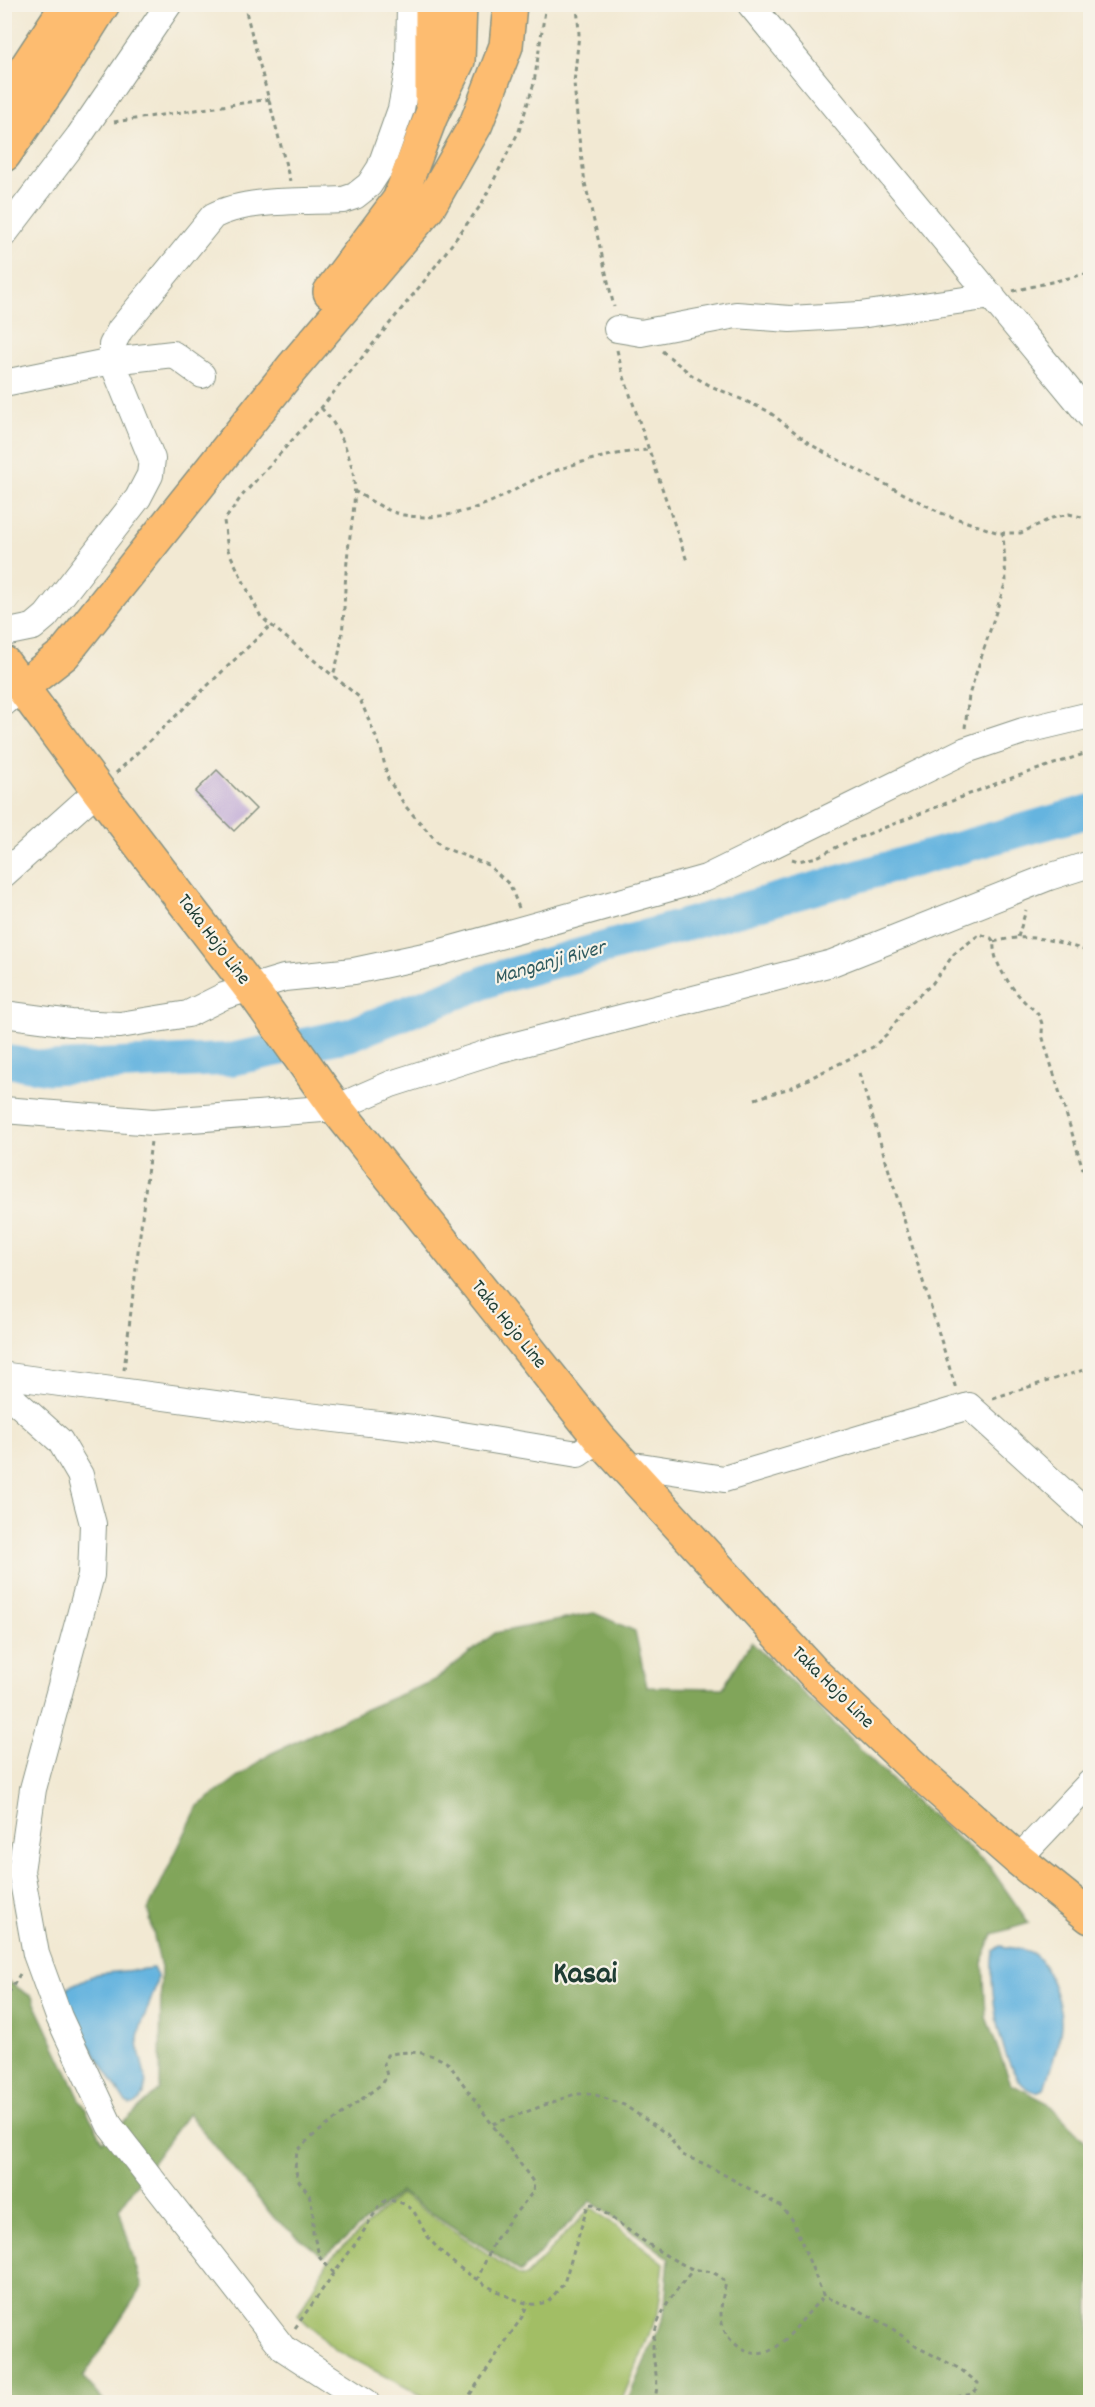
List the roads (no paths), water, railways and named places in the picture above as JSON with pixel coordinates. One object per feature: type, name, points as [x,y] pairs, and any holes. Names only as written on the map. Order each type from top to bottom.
[{"type":"main road","points":[[4,101],[68,4]]},
{"type":"main road","points":[[4,155],[52,86],[103,4]]},
{"type":"main road","points":[[52,86],[88,60],[124,4]]},
{"type":"main road","points":[[431,116],[432,4]]},
{"type":"main road","points":[[10,684],[47,643],[281,359],[399,200],[431,116],[458,61],[460,4]]},
{"type":"main road","points":[[476,124],[481,4]]},
{"type":"main road","points":[[10,684],[64,654],[292,368],[428,208],[476,124],[506,46],[510,4]]},
{"type":"main road","name":"Taka Hojo Line","points":[[10,684],[98,790],[253,992],[331,1101],[600,1439],[814,1673],[922,1775],[1018,1859],[1090,1917]]},
{"type":"street","points":[[4,234],[92,117],[169,4]]},
{"type":"street","points":[[4,633],[33,627],[46,616],[138,498],[150,475],[152,459],[112,361],[112,345],[120,330],[213,216],[225,209],[343,200],[355,196],[369,185],[380,168],[403,98],[409,66],[410,4]]},
{"type":"street","points":[[750,4],[1090,416]]},
{"type":"street","points":[[617,328],[646,332],[736,315],[790,319],[860,315],[992,296]]},
{"type":"street","points":[[4,383],[112,361],[173,354],[202,375]]},
{"type":"street","points":[[4,1014],[71,1023],[120,1025],[188,1014],[224,996],[253,992],[284,978],[354,970],[428,956],[706,878],[966,750],[1023,731],[1090,715]]},
{"type":"street","points":[[4,874],[98,790]]},
{"type":"street","points":[[4,1110],[153,1122],[331,1101],[497,1050],[832,963],[1049,877],[1090,864]]},
{"type":"street","points":[[4,1377],[431,1430],[578,1454],[600,1439]]},
{"type":"street","points":[[4,1391],[60,1441],[80,1475],[93,1524],[91,1575],[33,1789],[13,1874],[39,1961],[59,2017],[110,2126],[283,2348],[366,2403]]},
{"type":"street","points":[[629,1470],[640,1466],[724,1479],[965,1407],[1090,1516]]},
{"type":"street","points":[[1018,1859],[1090,1783]]},
{"type":"water","points":[[1000,1946],[1025,1950],[1038,1958],[1056,1994],[1061,2028],[1044,2089],[1034,2091],[1025,2087],[1017,2078],[1005,2052],[998,2025],[992,1984],[993,1951]]},
{"type":"water","points":[[153,1968],[157,1981],[138,2039],[146,2081],[145,2089],[138,2102],[131,2105],[126,2103],[68,2011],[64,1995],[68,1987],[96,1974]]},
{"type":"waterway","name":"Manganji River","points":[[4,1061],[49,1068],[233,1059],[349,1035],[493,979],[1090,811]]},
{"type":"district","name":"Kasai","points":[[585,1976]]}]
